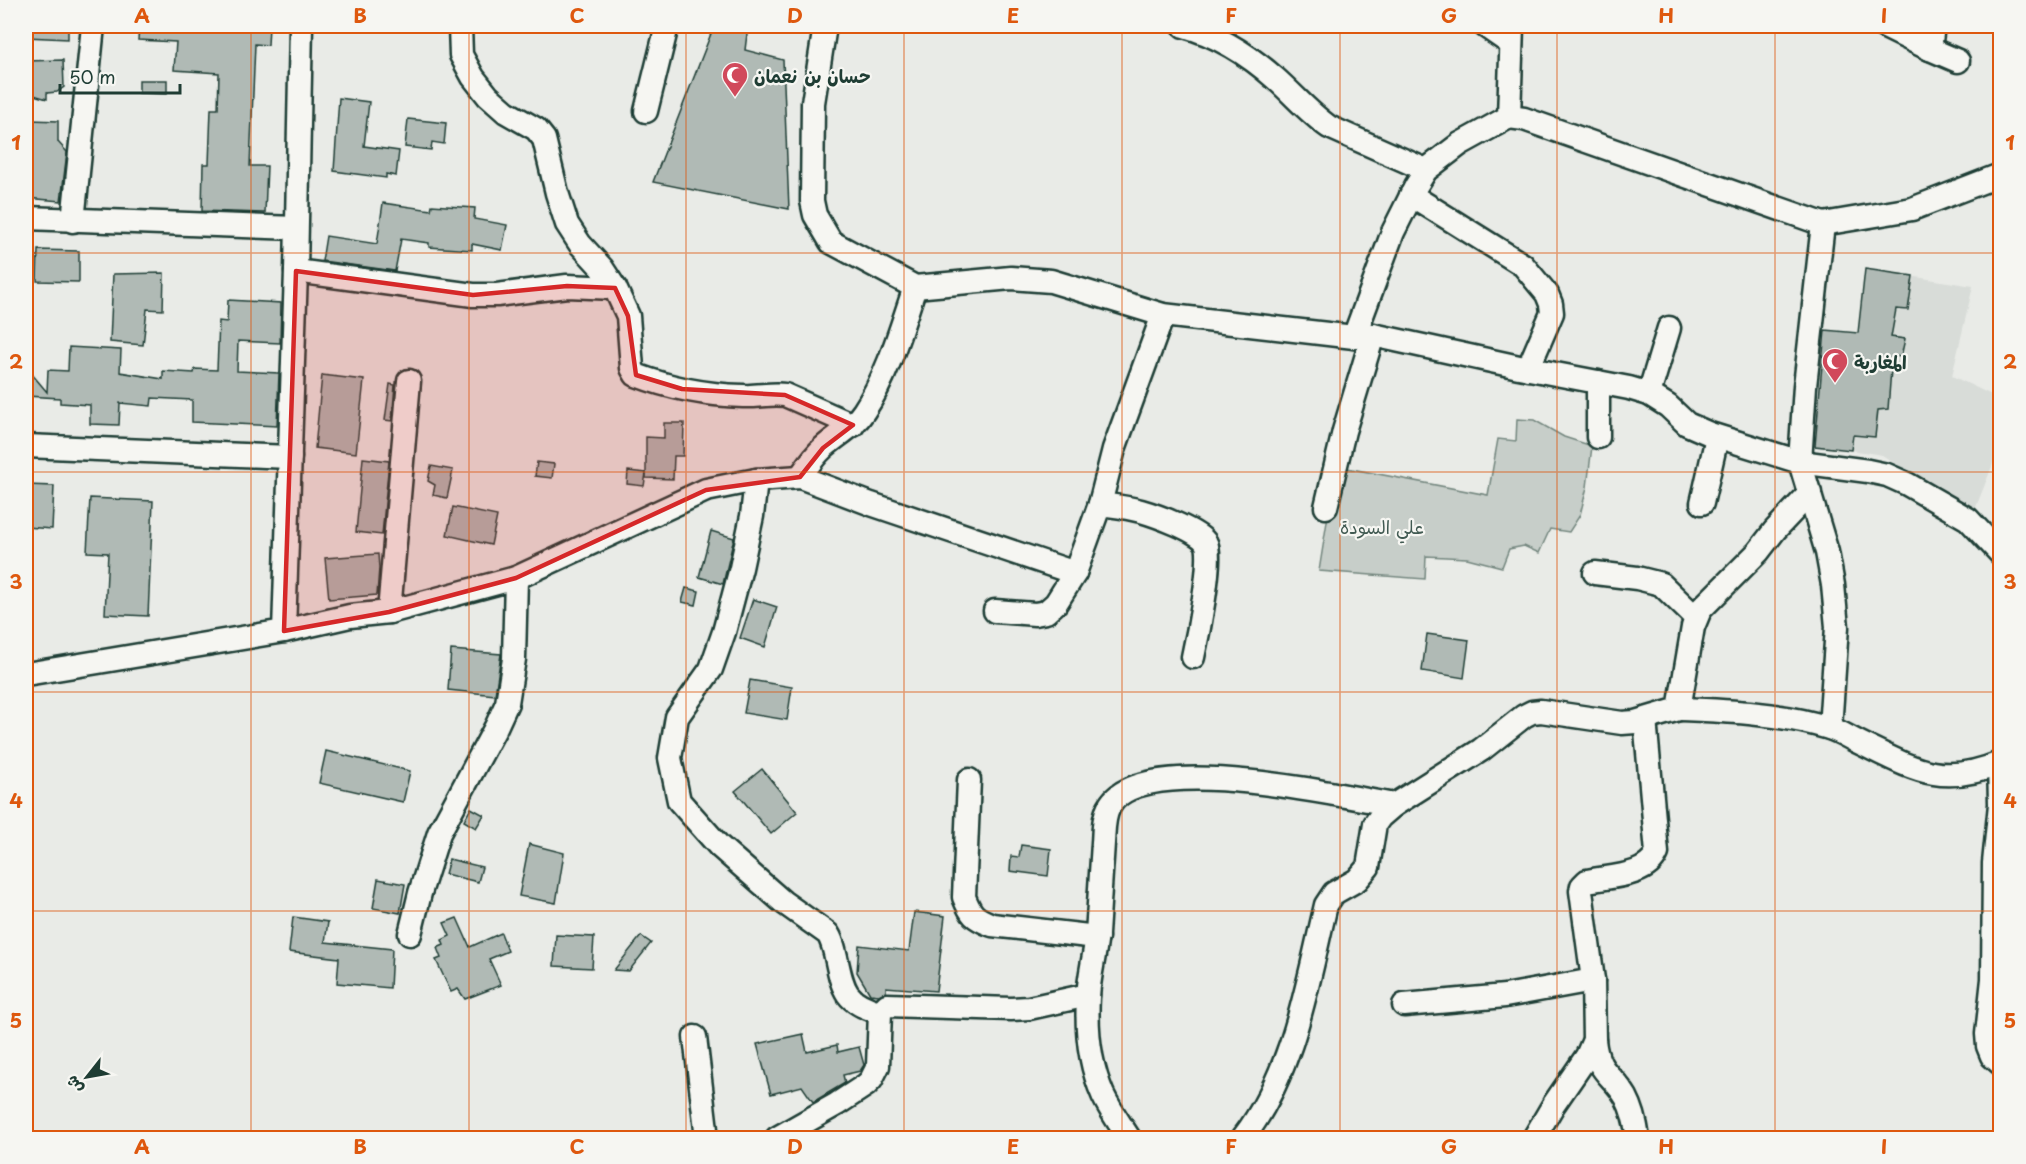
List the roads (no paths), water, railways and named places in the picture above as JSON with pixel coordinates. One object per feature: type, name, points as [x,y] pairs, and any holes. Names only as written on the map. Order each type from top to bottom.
[{"type":"street","points":[[72,221],[93,26]]},
{"type":"street","points":[[284,631],[296,271],[301,26]]},
{"type":"street","points":[[460,26],[461,55],[473,77],[506,112],[536,129],[544,139],[556,193],[567,224],[580,244],[602,268],[615,288],[628,316],[632,368],[636,375],[682,389],[743,396],[785,395],[853,425]]},
{"type":"street","points":[[646,111],[667,26]]},
{"type":"street","points":[[825,26],[813,103],[812,201],[815,215],[831,242],[915,287],[1011,278],[1051,281],[1163,315],[1364,336],[1629,388],[1649,394],[1668,406],[1687,424],[1718,436],[1800,462],[1868,471],[1907,484],[1968,519],[2001,553]]},
{"type":"street","points":[[1184,26],[1201,30],[1249,56],[1316,118],[1329,127],[1426,170]]},
{"type":"street","points":[[1485,26],[1511,35],[1512,79],[1509,117]]},
{"type":"street","points":[[1883,26],[1930,50],[1958,61]]},
{"type":"street","points":[[1930,50],[1933,26]]},
{"type":"street","points":[[1326,507],[1364,336],[1393,232],[1426,170],[1460,144],[1509,117],[1524,119],[1823,224],[1912,209],[2001,175]]},
{"type":"street","points":[[1411,195],[1522,265],[1547,294],[1552,313],[1528,369]]},
{"type":"street","points":[[26,218],[296,228]]},
{"type":"street","points":[[1823,224],[1804,386],[1800,462],[1827,552],[1838,627],[1830,728]]},
{"type":"street","points":[[296,271],[473,295],[497,295],[567,286],[615,288]]},
{"type":"street","points":[[800,477],[823,448],[853,425],[865,411],[891,358],[915,287]]},
{"type":"street","points":[[995,611],[1035,614],[1046,612],[1056,603],[1075,573],[1100,504],[1114,449],[1163,315]]},
{"type":"street","points":[[1649,394],[1669,328]]},
{"type":"street","points":[[389,612],[409,381]]},
{"type":"street","points":[[1598,382],[1598,437]]},
{"type":"street","points":[[1702,503],[1718,436]]},
{"type":"street","points":[[26,446],[290,457]]},
{"type":"street","points":[[26,674],[284,631],[350,616],[389,612],[516,578],[706,490],[756,480],[800,477],[871,504],[1075,573]]},
{"type":"street","points":[[756,480],[752,516],[724,632],[711,669],[677,717],[670,758],[679,801],[719,846],[783,902],[828,934],[833,942],[844,992],[862,1007],[880,1012]]},
{"type":"street","points":[[1679,709],[1696,618],[1700,610],[1750,560],[1810,494]]},
{"type":"street","points":[[1100,504],[1152,515],[1195,534],[1206,543],[1208,553],[1203,602],[1193,657]]},
{"type":"street","points":[[1595,573],[1638,578],[1661,584],[1696,618]]},
{"type":"street","points":[[410,934],[439,833],[507,703],[514,660],[516,578]]},
{"type":"street","points":[[1243,1138],[1270,1096],[1280,1073],[1305,998],[1326,905],[1334,893],[1357,880],[1368,867],[1375,824],[1394,805],[1480,750],[1517,721],[1532,712],[1541,711],[1622,723],[1646,719],[1679,709],[1782,718],[1830,728],[1914,768],[1937,774],[1957,775],[2000,763],[2000,804],[1994,863],[1993,978],[1987,1034],[1992,1056],[2001,1064]]},
{"type":"street","points":[[1638,1138],[1635,1119],[1625,1096],[1599,1065],[1594,1040],[1593,980],[1581,891],[1587,881],[1639,871],[1654,860],[1657,853],[1646,719]]},
{"type":"street","points":[[1129,1138],[1104,1098],[1089,1048],[1088,995],[1097,937],[1106,813],[1110,805],[1138,786],[1157,780],[1186,778],[1245,782],[1340,794],[1394,805]]},
{"type":"street","points":[[969,780],[964,897],[970,912],[979,920],[992,925],[1097,937]]},
{"type":"street","points":[[1404,1005],[1504,996],[1593,980]]},
{"type":"street","points":[[777,1138],[837,1104],[871,1080],[878,1066],[880,1012],[884,1006],[895,1004],[1011,1009],[1029,1008],[1088,995]]},
{"type":"street","points":[[696,1037],[707,1138]]},
{"type":"street","points":[[1534,1138],[1587,1056],[1594,1040]]},
{"type":"place","name":"حسان بن نعمان","points":[[735,98]]},
{"type":"place","name":"المغاربة","points":[[1835,384]]},
{"type":"park label","name":"علي السودة","points":[[1382,526]]}]
